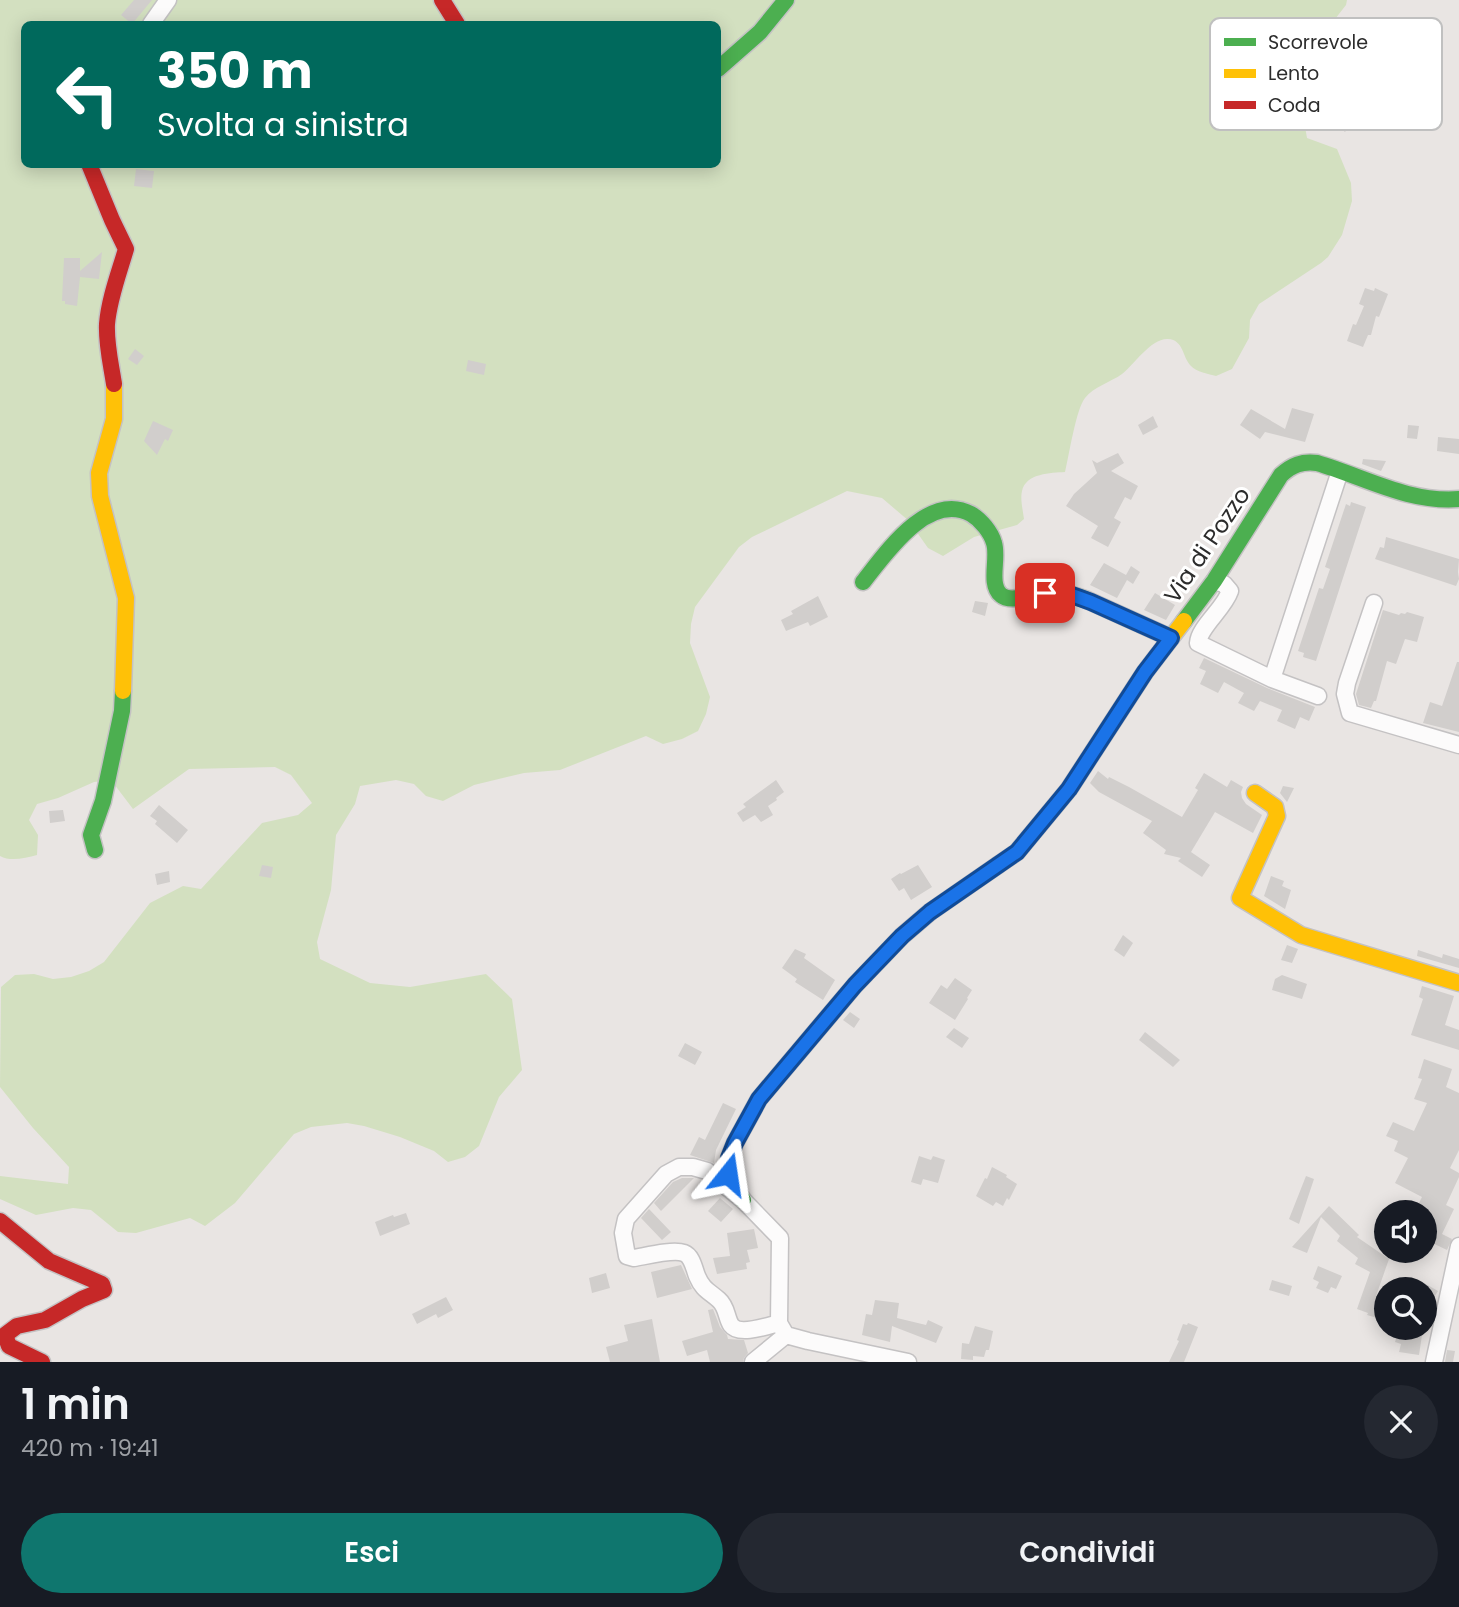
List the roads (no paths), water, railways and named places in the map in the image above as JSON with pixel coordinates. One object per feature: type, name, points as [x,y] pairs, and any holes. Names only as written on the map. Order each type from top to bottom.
[{"type":"street","points":[[153,21],[168,0]]},
{"type":"street","points":[[442,0],[455,21]]},
{"type":"street","points":[[721,66],[760,32],[786,0]]},
{"type":"street","points":[[91,168],[126,248],[107,324],[108,350],[115,390],[114,419],[99,473],[100,496],[126,598],[124,673],[121,711],[103,801],[91,835],[95,850]]},
{"type":"street","name":"Via di Pozzo","points":[[743,1200],[728,1174],[729,1158],[759,1099],[855,985],[902,936],[930,912],[1017,852],[1069,789],[1145,672],[1214,581],[1280,475],[1296,464],[1314,463],[1413,496],[1459,499]]},
{"type":"street","points":[[1272,678],[1340,471]]},
{"type":"street","points":[[863,582],[894,545],[923,517],[936,510],[963,508],[982,523],[992,538],[995,546],[996,589],[1000,596],[1009,599],[1045,593],[1069,594],[1171,638]]},
{"type":"street","points":[[1214,581],[1224,584],[1230,591],[1199,636],[1198,643],[1272,678],[1318,696]]},
{"type":"street","points":[[1374,603],[1347,683],[1345,694],[1350,713],[1459,745]]},
{"type":"street","points":[[1255,793],[1275,807],[1277,816],[1240,898],[1301,935],[1459,983]]},
{"type":"street","points":[[753,1362],[783,1329],[780,1238],[743,1200],[707,1171],[679,1167],[666,1174],[626,1219],[623,1233],[627,1256],[634,1258],[682,1252],[689,1256],[700,1282],[725,1307],[731,1325],[735,1328],[746,1331],[783,1329],[822,1344],[908,1362]]},
{"type":"street","points":[[0,1221],[49,1261],[102,1284],[104,1290],[45,1320],[17,1326],[5,1335],[9,1346],[42,1362]]},
{"type":"street","points":[[1434,1362],[1459,1246]]}]
